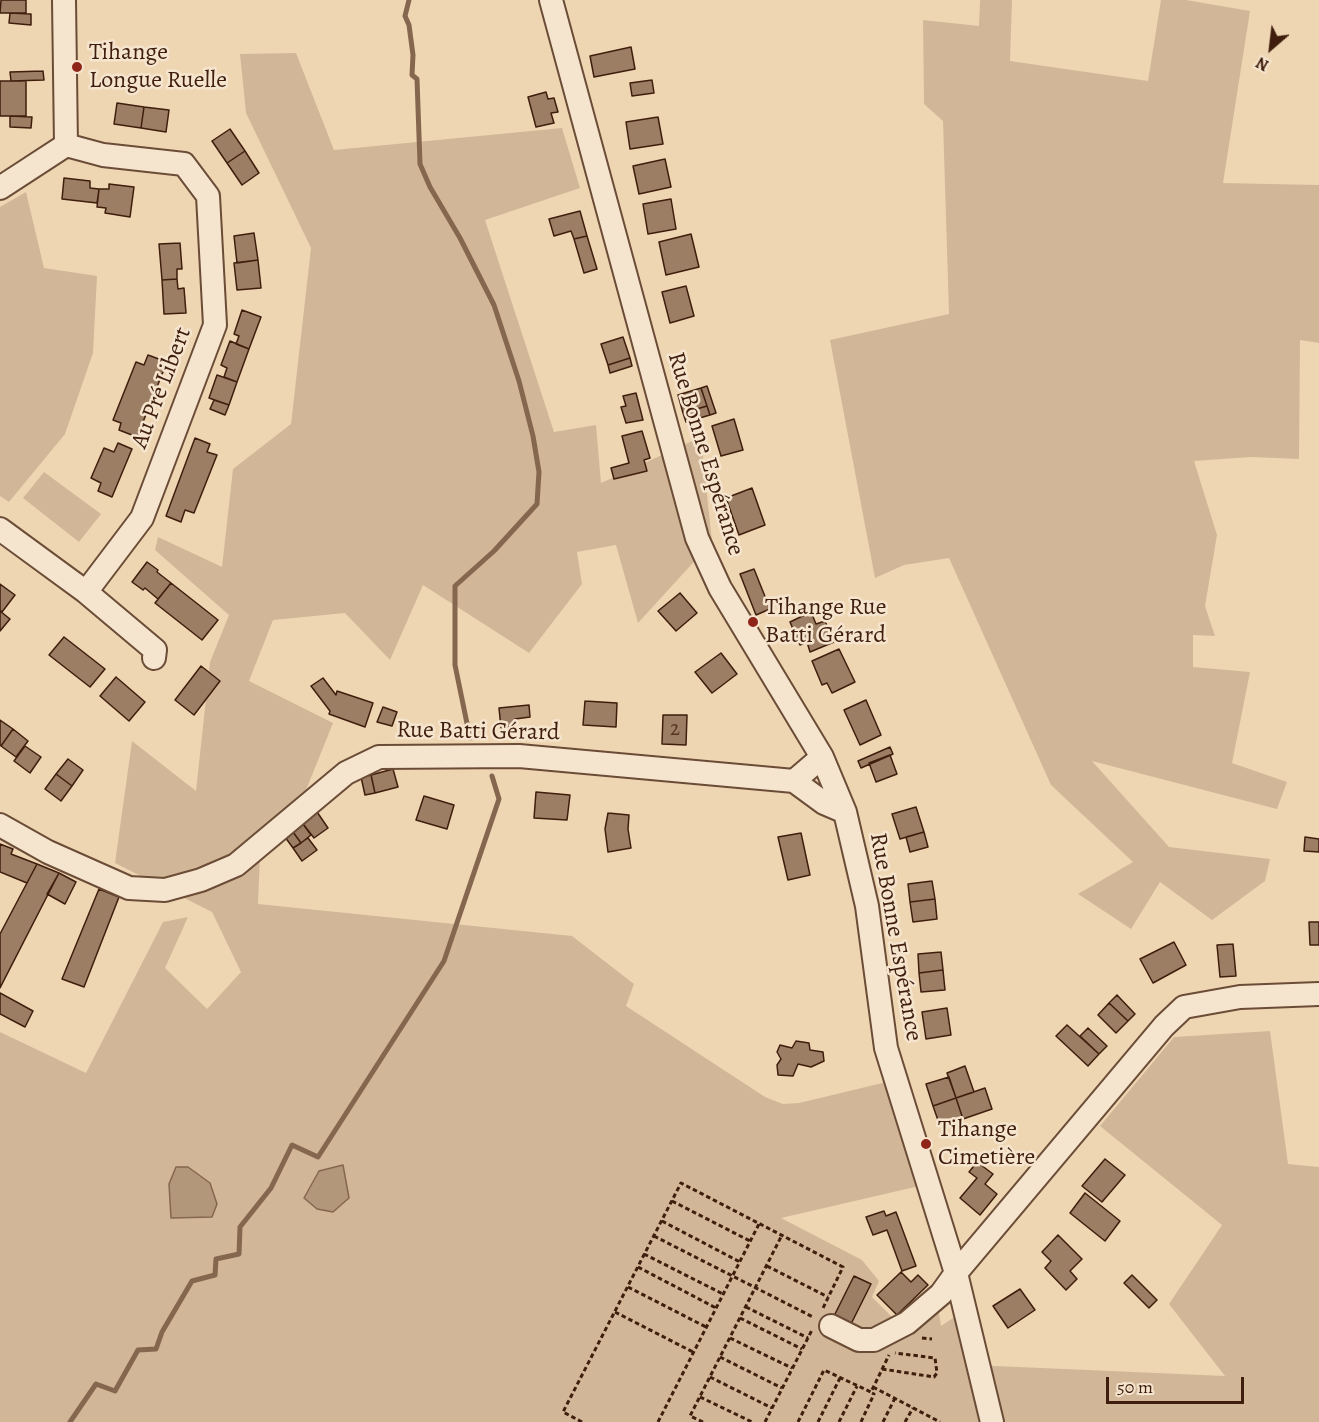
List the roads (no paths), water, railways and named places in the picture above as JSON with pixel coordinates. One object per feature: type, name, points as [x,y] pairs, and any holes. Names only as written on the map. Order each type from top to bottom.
[{"type":"street","points":[[0,188],[66,145],[64,0]]},
{"type":"street","name":"Rue Bonne Espérance","points":[[551,0],[697,538],[720,588],[822,757],[845,812],[867,906],[886,1048],[956,1272],[992,1422]]},
{"type":"street","name":"Au Pré Libert","points":[[66,145],[103,155],[184,165],[208,196],[214,325],[142,518],[86,592]]},
{"type":"street","points":[[0,529],[86,592],[155,650],[154,658]]},
{"type":"street","name":"Rue Batti Gérard","points":[[0,825],[48,852],[129,888],[165,890],[201,880],[236,865],[346,773],[379,757],[519,756],[794,781]]},
{"type":"street","points":[[822,757],[794,781],[824,803],[845,812]]},
{"type":"street","points":[[824,1323],[859,1340],[874,1340],[908,1323],[941,1294],[956,1272],[1164,1026],[1184,1007],[1240,997],[1319,994]]},
{"type":"waterway","points":[[409,0],[405,16],[409,25],[413,55],[412,75],[417,79],[420,164],[430,187],[460,238],[494,305],[519,381],[533,436],[539,472],[537,504],[494,551],[455,586],[455,665],[470,738]]},
{"type":"waterway","points":[[70,1422],[96,1384],[115,1391],[138,1350],[156,1349],[162,1332],[192,1281],[215,1275],[216,1259],[239,1254],[240,1227],[271,1188],[292,1145],[318,1157],[444,961],[499,799],[492,776]]},
{"type":"place","name":"Tihange Longue Ruelle","points":[[77,67]]},
{"type":"place","name":"Tihange Rue Batti Gérard","points":[[753,622]]},
{"type":"place","name":"Tihange Cimetière","points":[[926,1144]]}]
